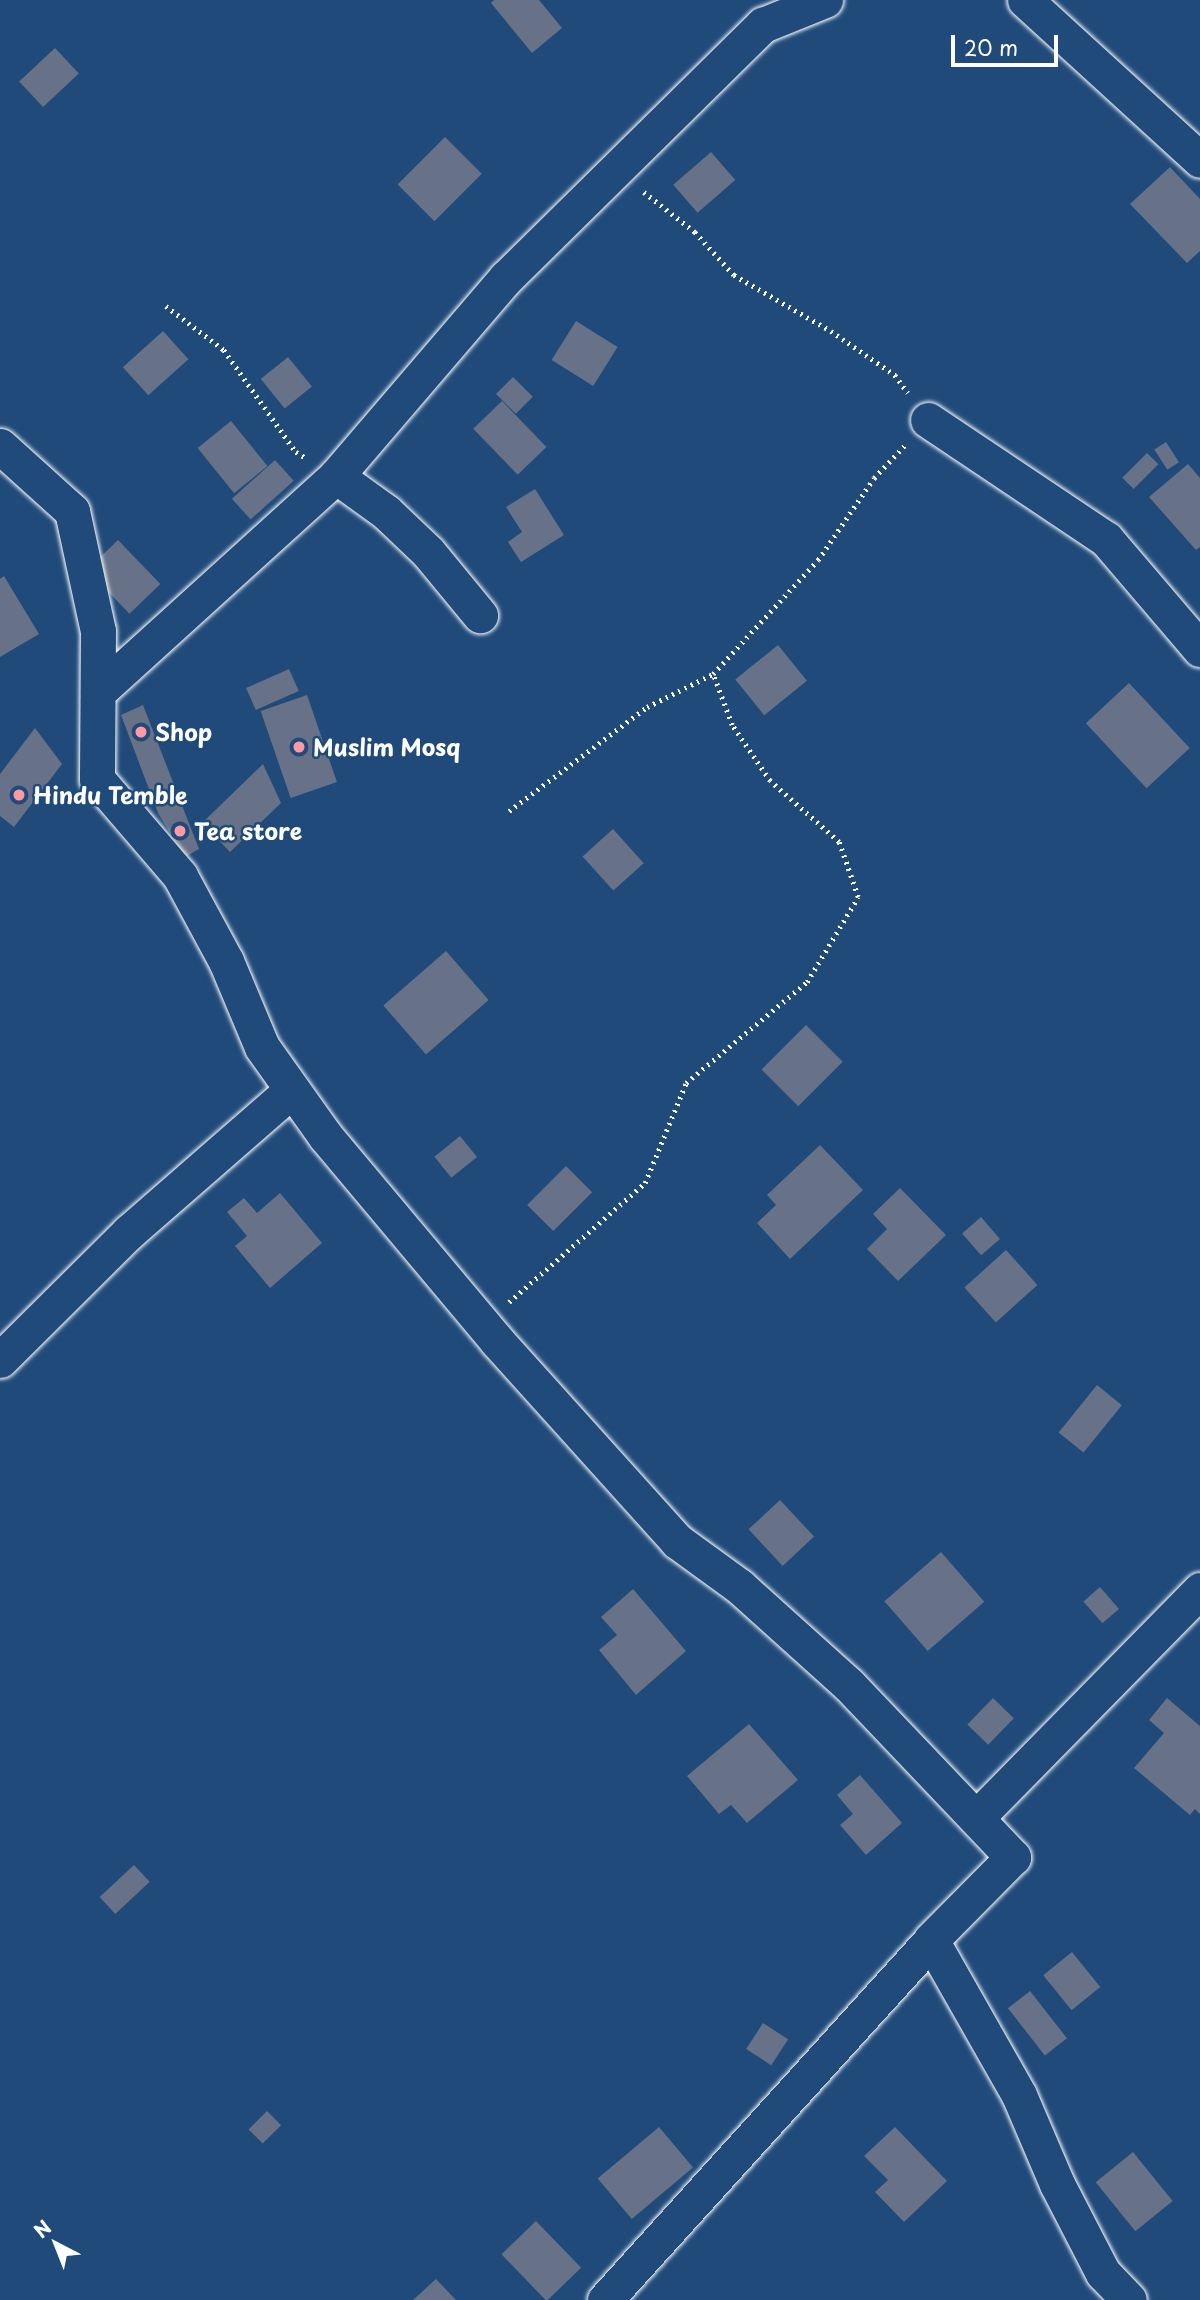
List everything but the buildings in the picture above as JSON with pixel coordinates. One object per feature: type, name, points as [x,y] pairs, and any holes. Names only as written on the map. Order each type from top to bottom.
[{"type":"street","points":[[98,692],[336,476],[506,278],[763,25],[825,0]]},
{"type":"street","points":[[1025,0],[1200,160]]},
{"type":"street","points":[[928,420],[1107,539],[1200,649]]},
{"type":"street","points":[[0,446],[72,511],[98,631],[97,779],[180,876],[226,961],[262,1047],[292,1090],[481,1323],[677,1541],[739,1586],[849,1685],[978,1816],[1013,1857],[930,1940],[606,2300]]},
{"type":"street","points":[[336,476],[386,512],[428,552],[480,615]]},
{"type":"street","points":[[0,1360],[129,1232],[292,1090]]},
{"type":"street","points":[[978,1816],[1200,1590]]},
{"type":"street","points":[[930,1940],[1020,2095],[1057,2184],[1103,2273],[1129,2300]]},
{"type":"path","points":[[509,811],[647,706],[713,674],[818,560],[873,478],[928,420],[895,375],[831,331],[734,275],[695,232],[616,169]]},
{"type":"path","points":[[166,306],[224,350],[296,452],[336,476]]},
{"type":"path","points":[[481,1323],[542,1276],[645,1183],[686,1083],[807,982],[858,897],[839,842],[770,781],[732,725],[713,674]]},
{"type":"place","name":"Shop","points":[[141,732]]},
{"type":"place","name":"Muslim Mosq","points":[[299,747]]},
{"type":"place","name":"Hindu Temble","points":[[19,795]]},
{"type":"place","name":"Tea store","points":[[180,831]]}]
